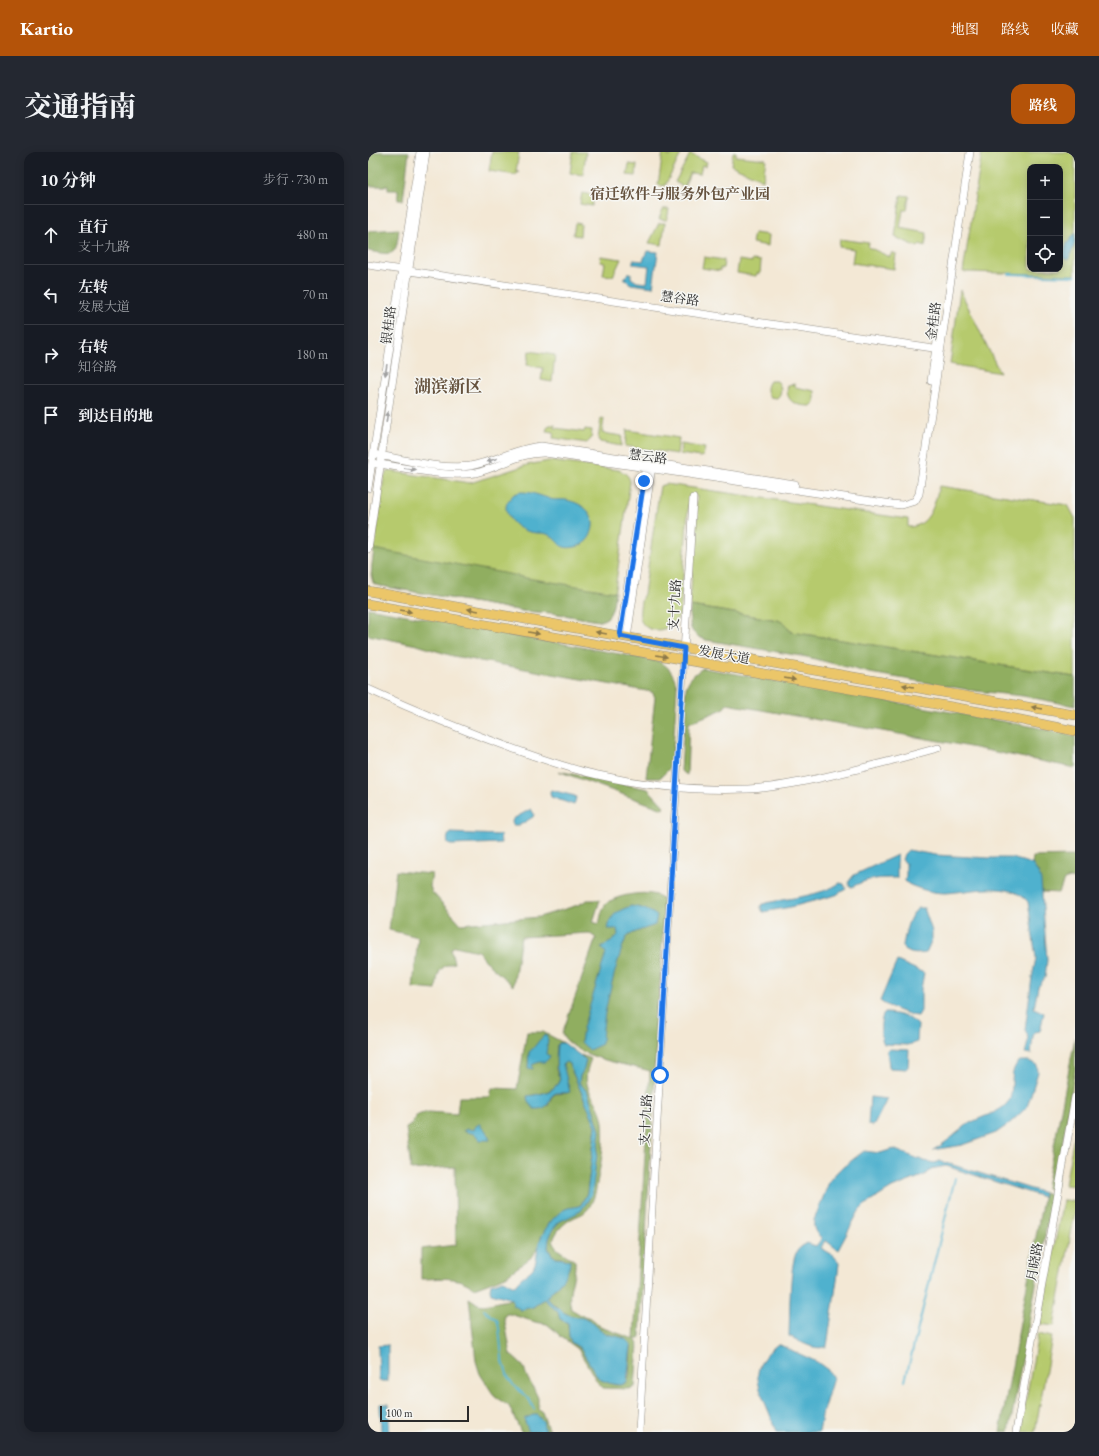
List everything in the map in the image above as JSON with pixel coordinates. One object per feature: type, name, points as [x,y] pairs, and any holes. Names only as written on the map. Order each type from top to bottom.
[{"type":"main road","name":"发展大道","points":[[368,591],[684,648],[1075,715]]},
{"type":"main road","name":"发展大道","points":[[368,604],[984,713],[1075,731]]},
{"type":"street","name":"银桂路","points":[[368,488],[408,269],[420,152]]},
{"type":"street","name":"银桂路","points":[[368,549],[426,152]]},
{"type":"street","name":"金桂路","points":[[939,348],[966,152]]},
{"type":"street","name":"金桂路","points":[[917,494],[970,152]]},
{"type":"street","name":"慧谷路","points":[[368,260],[408,269]]},
{"type":"street","name":"慧谷路","points":[[368,265],[408,269],[939,348]]},
{"type":"street","name":"慧云路","points":[[373,454],[445,467],[459,467],[479,464],[540,446],[649,466]]},
{"type":"street","name":"慧云路","points":[[372,463],[451,475],[477,472],[538,452],[903,500],[911,498],[917,494]]},
{"type":"street","points":[[624,637],[649,466]]},
{"type":"street","name":"支十九路","points":[[639,1432],[693,498]]},
{"type":"street","points":[[368,689],[504,746],[557,764],[598,775],[649,784],[718,789],[770,787],[851,771],[938,748]]},
{"type":"street","name":"月晓路","points":[[1016,1432],[1075,1097]]},
{"type":"green space","points":[[368,152],[409,152],[403,200],[398,200],[398,190],[388,190],[388,186],[368,186]]},
{"type":"green space","points":[[492,152],[519,152],[516,172],[519,172],[516,175],[489,171]]},
{"type":"green space","points":[[573,152],[586,152],[583,175],[570,173]]},
{"type":"green space","points":[[663,152],[669,153],[668,156],[671,156],[672,153],[682,152],[665,186],[658,185]]},
{"type":"green space","points":[[733,152],[736,152],[736,156],[766,159],[763,180],[731,165]]},
{"type":"green space","points":[[982,152],[1075,152],[1075,275],[963,272]]},
{"type":"green space","points":[[690,154],[707,162],[706,166],[702,165],[700,174],[690,173],[684,187],[675,182]]},
{"type":"green space","points":[[629,164],[637,165],[636,176],[627,175]]},
{"type":"green space","points":[[582,193],[594,195],[592,206],[580,204]]},
{"type":"green space","points":[[901,195],[909,196],[907,210],[903,210],[900,228],[927,233],[925,246],[920,244],[918,247],[895,237]]},
{"type":"green space","points":[[663,209],[669,209],[667,220],[659,219]]},
{"type":"green space","points":[[575,223],[581,224],[580,236],[573,235]]},
{"type":"green space","points":[[659,223],[665,223],[662,245],[649,243]]},
{"type":"green space","points":[[399,229],[395,250],[388,253],[368,251],[368,231]]},
{"type":"green space","points":[[754,233],[769,235],[768,246],[752,243]]},
{"type":"green space","points":[[840,239],[869,243],[868,247],[890,257],[892,252],[896,254],[894,269],[852,263],[854,249],[839,247]]},
{"type":"green space","points":[[601,256],[621,259],[613,276],[603,275],[605,263],[600,262]]},
{"type":"green space","points":[[704,257],[724,260],[723,269],[720,268],[720,271],[702,268]]},
{"type":"green space","points":[[739,260],[752,262],[752,260],[761,261],[760,274],[757,273],[756,276],[737,273]]},
{"type":"green space","points":[[960,290],[1000,373],[950,364]]},
{"type":"green space","points":[[529,351],[555,355],[552,382],[541,380],[543,368],[527,365]]},
{"type":"green space","points":[[770,381],[777,381],[780,385],[781,392],[777,398],[770,397],[767,391]]},
{"type":"green space","points":[[795,384],[795,387],[815,391],[815,402],[811,406],[797,404],[790,399],[787,391],[788,385]]},
{"type":"green space","points":[[601,419],[604,419],[602,433],[622,436],[621,446],[600,442],[598,439]]},
{"type":"green space","points":[[550,425],[555,425],[555,428],[584,432],[585,429],[592,430],[591,439],[587,443],[553,438],[554,432],[546,431]]},
{"type":"green space","points":[[627,430],[679,438],[677,454],[625,446]]},
{"type":"green space","points":[[681,444],[705,448],[703,456],[700,457],[680,454]]},
{"type":"green space","points":[[549,461],[619,470],[626,474],[629,478],[630,482],[613,604],[607,618],[599,621],[553,613],[523,611],[376,585],[373,583],[371,575],[384,477],[386,473],[389,471],[470,483],[527,465]]},
{"type":"green space","points":[[666,484],[908,519],[908,527],[922,523],[926,519],[936,500],[939,486],[1068,505],[1075,518],[1075,677],[791,632],[778,620],[690,606],[697,496],[689,496],[681,608],[679,615],[672,624],[666,628],[653,630],[647,628],[643,624],[640,617],[640,609],[644,594],[660,486]]},
{"type":"green space","points":[[374,549],[526,578],[615,592],[613,606],[610,614],[604,620],[599,621],[553,613],[523,611],[376,585],[372,578]]},
{"type":"green space","points":[[690,606],[778,620],[784,623],[791,632],[1075,677],[1075,706],[1023,696],[976,691],[870,673],[807,657],[706,640],[695,634],[691,628]]},
{"type":"green space","points":[[368,608],[658,661],[670,671],[677,686],[672,766],[660,778],[646,778],[655,697],[652,692],[453,656],[417,645],[368,635]]},
{"type":"green space","points":[[703,668],[1035,727],[1075,736],[1075,768],[945,742],[727,704],[723,709],[689,723],[687,775],[681,771],[686,688],[692,676]]},
{"type":"green space","points":[[558,771],[648,789],[664,806],[663,809]]},
{"type":"green space","points":[[1075,856],[1075,879],[1070,878],[1064,880],[1059,893],[1042,892],[1039,874],[1032,864],[1033,857]]},
{"type":"green space","points":[[396,871],[432,874],[430,886],[432,892],[461,924],[539,917],[578,905],[587,900],[600,900],[593,922],[599,924],[604,906],[616,898],[631,894],[646,893],[660,897],[664,907],[656,1058],[654,1069],[650,1071],[602,1059],[578,1049],[568,1042],[562,1034],[596,938],[589,933],[521,937],[513,986],[489,965],[478,951],[455,946],[451,949],[454,963],[444,967],[439,972],[436,990],[413,988],[418,937],[389,930]]},
{"type":"green space","points":[[527,1032],[543,1032],[564,1043],[559,1043],[557,1045],[556,1070],[560,1079],[558,1083],[547,1092],[528,1096],[548,1106],[551,1098],[555,1094],[567,1093],[563,1064],[566,1061],[569,1064],[596,1126],[587,1193],[581,1205],[568,1209],[550,1222],[533,1256],[506,1276],[474,1288],[455,1279],[421,1279],[421,1249],[456,1245],[455,1167],[411,1170],[406,1128],[411,1125],[417,1115],[428,1112],[457,1114],[459,1097],[490,1097],[492,1088],[517,1089]]},
{"type":"green space","points":[[1075,1038],[1075,1071],[1055,1188],[1046,1188],[1046,1187]]},
{"type":"green space","points":[[581,1055],[591,1059],[587,1070],[586,1079],[590,1092],[601,1113],[603,1122],[601,1161],[595,1193],[590,1206],[584,1213],[564,1224],[556,1233],[553,1241],[557,1249],[575,1261],[570,1290],[571,1309],[581,1315],[591,1318],[603,1328],[634,1339],[650,1071],[655,1074],[640,1336],[639,1339],[635,1339],[638,1344],[635,1387],[629,1389],[603,1388],[598,1383],[578,1349],[547,1324],[506,1314],[504,1317],[511,1355],[523,1366],[538,1398],[538,1409],[542,1412],[549,1432],[521,1432],[509,1406],[495,1397],[480,1374],[476,1361],[469,1298],[478,1304],[484,1305],[512,1299],[533,1307],[544,1299],[558,1312],[560,1319],[568,1323],[571,1342],[580,1348],[599,1379],[616,1385],[626,1383],[629,1376],[631,1346],[624,1338],[607,1334],[598,1329],[590,1320],[569,1316],[546,1298],[560,1283],[565,1258],[556,1258],[551,1254],[548,1248],[549,1239],[553,1229],[559,1222],[588,1202],[600,1131],[588,1093],[579,1082],[586,1060]]},
{"type":"green space","points":[[1075,1131],[1075,1186],[1065,1185]]},
{"type":"green space","points":[[1044,1193],[1051,1195],[1052,1197],[1009,1432],[1000,1432]]},
{"type":"green space","points":[[1063,1200],[1075,1201],[1075,1212],[1054,1326],[1040,1324]]},
{"type":"green space","points":[[1038,1334],[1052,1337],[1035,1432],[1020,1432]]},
{"type":"water","points":[[1075,233],[1075,240],[1068,260],[1063,258],[1066,245]]},
{"type":"water","points":[[647,251],[658,252],[653,287],[631,284],[624,279],[628,273],[631,273],[631,278],[637,282],[647,283],[649,266],[633,264],[633,260],[643,261]]},
{"type":"water","points":[[521,492],[532,493],[552,499],[566,500],[583,507],[588,511],[593,521],[593,527],[589,538],[583,544],[569,548],[560,545],[548,534],[528,531],[516,526],[508,515],[506,506],[514,494]]},
{"type":"water","points":[[551,790],[575,796],[576,798],[574,805],[551,797]]},
{"type":"water","points":[[531,809],[534,814],[533,817],[520,825],[513,825],[513,819]]},
{"type":"water","points":[[450,833],[500,835],[501,843],[451,845],[448,844],[447,841]]},
{"type":"water","points":[[908,850],[935,855],[1012,858],[1032,864],[1039,874],[1041,881],[1047,960],[1045,978],[1038,987],[1034,1008],[1044,1013],[1040,1031],[1035,1032],[1033,1036],[1031,1054],[1025,1053],[1028,1039],[1025,1030],[1036,958],[1028,902],[1021,895],[1001,889],[942,893],[924,890],[908,884],[905,881],[906,863],[902,860],[904,854]]},
{"type":"water","points":[[897,855],[897,878],[874,879],[852,887],[849,886],[849,881],[854,875]]},
{"type":"water","points":[[840,883],[844,884],[846,889],[836,895],[791,907],[763,912],[761,908],[761,905],[766,903],[814,894]]},
{"type":"water","points":[[631,906],[645,909],[657,916],[655,925],[629,935],[624,942],[607,1003],[602,1044],[589,1050],[581,1042],[583,1028],[606,953],[601,947],[611,942],[618,935],[617,929],[608,929],[613,916]]},
{"type":"water","points":[[919,908],[924,908],[932,931],[932,939],[926,953],[914,954],[906,951],[903,945],[909,920]]},
{"type":"water","points":[[897,961],[924,973],[921,989],[921,1011],[918,1016],[898,1010],[880,1001]]},
{"type":"water","points":[[885,1013],[903,1016],[915,1022],[918,1025],[917,1042],[908,1045],[884,1044],[881,1028],[883,1015]]},
{"type":"water","points":[[546,1035],[548,1040],[546,1054],[550,1056],[549,1058],[545,1062],[539,1062],[532,1065],[533,1069],[528,1068],[529,1052]]},
{"type":"water","points":[[559,1043],[564,1043],[586,1060],[579,1082],[588,1093],[600,1131],[592,1194],[581,1211],[559,1222],[553,1229],[549,1239],[548,1248],[551,1254],[556,1258],[570,1260],[570,1265],[565,1276],[546,1298],[566,1314],[587,1319],[604,1333],[627,1340],[631,1346],[627,1382],[621,1385],[612,1384],[599,1379],[580,1348],[571,1342],[568,1323],[560,1319],[558,1312],[544,1299],[533,1307],[521,1310],[513,1305],[512,1299],[491,1293],[490,1289],[491,1284],[503,1280],[515,1285],[531,1270],[535,1263],[538,1246],[545,1229],[563,1210],[581,1205],[587,1193],[596,1126],[569,1064],[566,1062],[563,1064],[570,1092],[556,1093],[544,1108],[540,1109],[534,1109],[528,1102],[527,1096],[546,1092],[558,1084],[560,1079],[557,1071],[556,1058],[557,1045]]},
{"type":"water","points":[[889,1049],[909,1050],[908,1067],[906,1069],[890,1068],[887,1051]]},
{"type":"water","points":[[1020,1061],[1029,1061],[1037,1065],[1038,1072],[1027,1107],[1009,1124],[996,1133],[962,1145],[933,1150],[946,1142],[968,1124],[996,1112],[1005,1106],[1010,1097],[1014,1070]]},
{"type":"water","points":[[870,1097],[887,1099],[873,1126],[868,1125]]},
{"type":"water","points":[[479,1124],[481,1124],[481,1127],[486,1131],[490,1140],[480,1140],[475,1134],[463,1131],[467,1129],[474,1130]]},
{"type":"water","points":[[893,1149],[924,1161],[935,1163],[940,1161],[1044,1193],[1043,1197],[946,1166],[931,1169],[925,1175],[892,1188],[865,1205],[859,1211],[838,1250],[825,1240],[821,1248],[833,1255],[839,1262],[827,1346],[818,1348],[813,1347],[789,1336],[791,1279],[794,1258],[797,1251],[802,1246],[807,1243],[816,1246],[822,1238],[815,1230],[814,1220],[830,1180],[838,1171],[864,1151],[880,1153]]},
{"type":"water","points":[[778,1344],[817,1362],[828,1370],[833,1378],[823,1411],[819,1432],[776,1432],[762,1396],[758,1380],[758,1372],[764,1358]]},
{"type":"water","points":[[388,1345],[388,1381],[379,1381],[378,1346]]},
{"type":"water","points":[[380,1404],[389,1404],[389,1432],[381,1432]]},
{"type":"water","points":[[537,1415],[543,1421],[545,1432],[529,1432],[524,1419]]},
{"type":"waterway","points":[[1009,274],[1075,276]]},
{"type":"waterway","points":[[905,1381],[955,1178]]},
{"type":"waterway","points":[[484,1310],[497,1320],[502,1358],[508,1377],[514,1386],[529,1399],[534,1409]]},
{"type":"district","name":"宿迁软件与服务外包产业园","points":[[680,194]]},
{"type":"district","name":"湖滨新区","points":[[448,386]]},
{"type":"route","points":[[644,481],[620,636],[684,648],[660,1075]]}]
